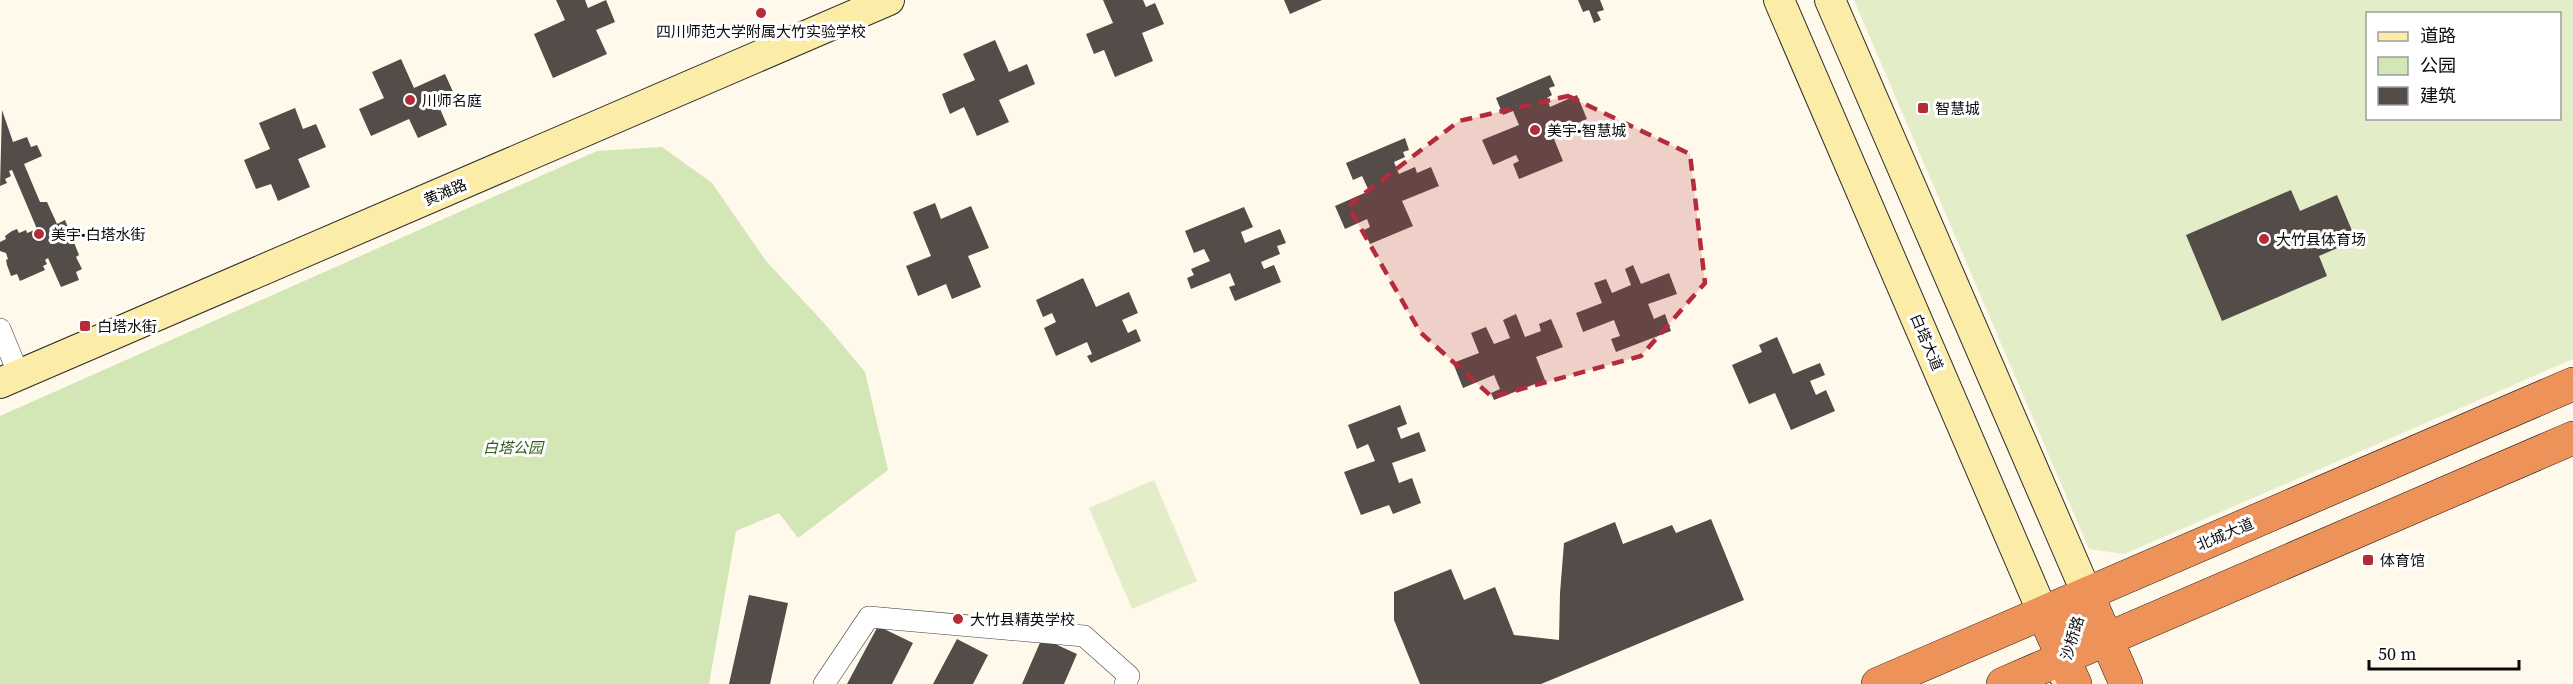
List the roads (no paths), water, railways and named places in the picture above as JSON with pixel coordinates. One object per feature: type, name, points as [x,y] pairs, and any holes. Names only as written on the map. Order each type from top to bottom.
[{"type":"highway","name":"北城大道","points":[[1878,684],[2573,384]]},
{"type":"highway","points":[[2003,684],[2068,675],[2107,639],[2573,438]]},
{"type":"highway","points":[[2087,594],[2126,684]]},
{"type":"highway","name":"白塔大道","points":[[2043,612],[2068,675]]},
{"type":"main road","name":"黄滩路","points":[[10,379],[889,0]]},
{"type":"main road","name":"白塔大道","points":[[1779,0],[2043,612]]},
{"type":"main road","points":[[1830,0],[2087,594]]},
{"type":"main road","name":"沙桥路","points":[[2068,675],[2087,594]]},
{"type":"street","points":[[0,329],[10,379]]},
{"type":"street","points":[[824,684],[869,617],[1084,636],[1129,676],[1125,684]]},
{"type":"place","name":"四川师范大学附属大竹实验学校","points":[[761,13]]},
{"type":"place","name":"川师名庭","points":[[410,100]]},
{"type":"place","name":"智慧城","points":[[1923,108]]},
{"type":"place","name":"美宇•智慧城","points":[[1535,130]]},
{"type":"place","name":"美宇•白塔水街","points":[[39,234]]},
{"type":"place","name":"大竹县体育场","points":[[2264,239]]},
{"type":"place","name":"白塔水街","points":[[85,326]]},
{"type":"place","name":"体育馆","points":[[2368,560]]},
{"type":"place","name":"大竹县精英学校","points":[[958,619]]},
{"type":"park label","name":"白塔公园","points":[[513,447]]}]
